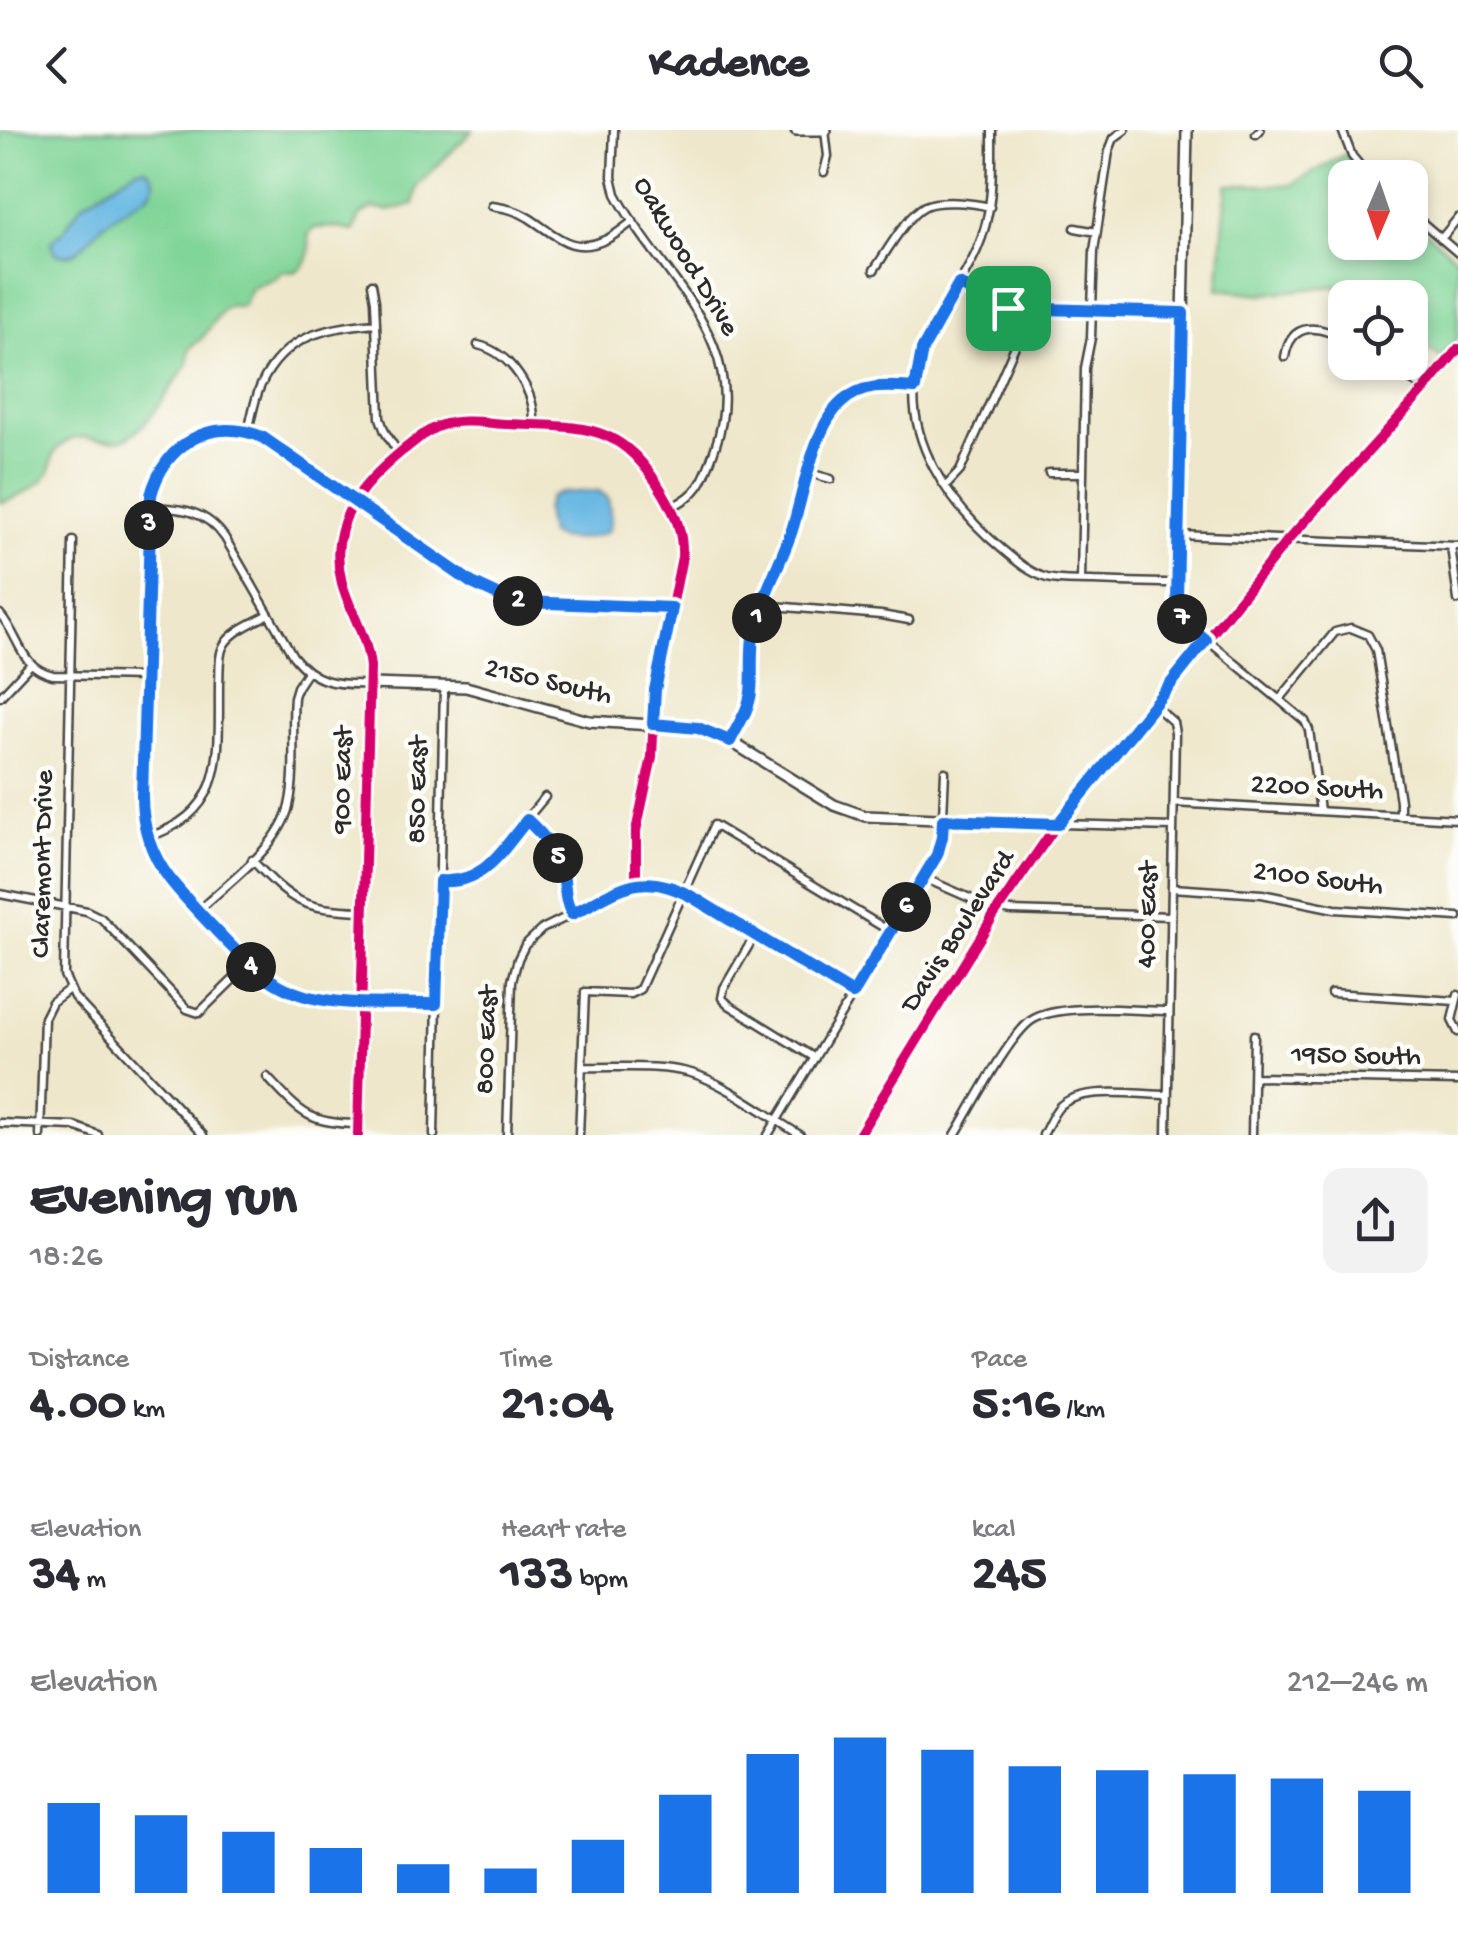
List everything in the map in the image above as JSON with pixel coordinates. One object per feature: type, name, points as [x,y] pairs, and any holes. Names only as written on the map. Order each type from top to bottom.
[{"type":"street","name":"Oakwood Drive","points":[[614,130],[613,185],[621,204],[700,316],[713,341],[723,378],[722,424],[706,474],[691,496],[671,507]]},
{"type":"street","points":[[796,130],[825,130],[828,156],[824,172]]},
{"type":"street","points":[[992,130],[990,207],[981,242],[922,350],[915,412],[928,459],[976,527],[1024,567],[1046,578],[1177,583]]},
{"type":"street","points":[[1080,580],[1086,362],[1097,232],[1109,151],[1114,138],[1125,130]]},
{"type":"street","points":[[1187,130],[1179,615],[1303,718],[1308,727],[1320,811]]},
{"type":"street","points":[[1342,130],[1355,160]]},
{"type":"street","points":[[874,270],[923,207],[936,203],[990,207]]},
{"type":"street","points":[[492,206],[518,212],[554,237],[575,244],[605,240],[633,221]]},
{"type":"street","points":[[1442,239],[1458,218]]},
{"type":"street","points":[[1428,227],[1458,253]]},
{"type":"street","points":[[1076,228],[1097,232]]},
{"type":"street","points":[[372,284],[380,418],[399,454]]},
{"type":"street","points":[[959,284],[998,306],[1183,313]]},
{"type":"street","points":[[946,486],[958,475],[968,453],[1023,328],[1025,308]]},
{"type":"street","points":[[248,432],[261,385],[288,350],[323,330],[376,323]]},
{"type":"street","points":[[1285,357],[1296,334],[1306,329],[1328,331]]},
{"type":"street","points":[[478,344],[500,354],[525,386],[534,406],[534,426]]},
{"type":"street","name":"Davis Boulevard","points":[[859,1135],[998,908],[1058,824],[1288,540],[1458,349]]},
{"type":"street","points":[[1411,380],[1425,389]]},
{"type":"street","points":[[730,741],[749,703],[752,642],[762,604],[791,534],[823,426],[842,402],[862,390],[875,386],[915,388]]},
{"type":"street","name":"900 East","points":[[358,1135],[370,666],[365,640],[344,595],[339,570],[341,536],[354,500],[369,480],[428,432],[460,422],[586,429],[620,442],[640,459],[671,507]]},
{"type":"street","points":[[436,1004],[320,1000],[278,985],[248,964],[163,871],[148,837],[142,807],[150,507],[158,474],[176,450],[206,434],[248,432],[274,444],[472,583],[500,596],[524,602],[672,608]]},
{"type":"street","points":[[1049,472],[1083,473]]},
{"type":"street","points":[[809,473],[831,479]]},
{"type":"street","points":[[150,507],[188,510],[213,523],[293,656],[308,672],[334,683],[369,684]]},
{"type":"street","points":[[671,507],[682,548],[655,690],[652,756],[636,831],[636,883],[656,882],[684,892],[853,994]]},
{"type":"street","points":[[1178,535],[1454,546],[1458,600]]},
{"type":"street","name":"Claremont Drive","points":[[73,541],[64,906],[64,967],[69,990],[203,1135]]},
{"type":"street","points":[[762,604],[909,620]]},
{"type":"street","points":[[0,614],[30,664],[47,674],[145,677]]},
{"type":"street","points":[[148,837],[189,816],[209,792],[217,765],[221,651],[234,635],[270,614]]},
{"type":"street","points":[[1280,699],[1332,635],[1351,628],[1368,635],[1375,646],[1400,816]]},
{"type":"street","points":[[0,697],[30,664]]},
{"type":"street","points":[[198,911],[278,833],[288,810],[292,785],[293,702],[297,687],[308,672]]},
{"type":"street","name":"2150 South","points":[[369,684],[474,689],[588,720],[698,728],[730,741],[844,810],[876,817],[1173,827]]},
{"type":"street","name":"850 East","points":[[434,1135],[444,686]]},
{"type":"street","name":"400 East","points":[[1154,704],[1175,727],[1167,1135]]},
{"type":"street","points":[[768,1135],[940,846],[945,772]]},
{"type":"street","points":[[440,881],[463,880],[483,870],[545,797]]},
{"type":"street","name":"2200 South","points":[[1174,804],[1458,819]]},
{"type":"street","points":[[527,820],[558,858],[564,898],[572,914]]},
{"type":"street","points":[[580,1135],[584,992],[637,992],[714,825],[891,932]]},
{"type":"street","points":[[252,860],[281,890],[299,902],[318,908],[364,911]]},
{"type":"street","points":[[924,878],[998,908],[1171,916]]},
{"type":"street","name":"800 East","points":[[507,1135],[512,988],[521,952],[536,934],[636,883]]},
{"type":"street","name":"2100 South","points":[[1172,888],[1262,894],[1335,909],[1458,917]]},
{"type":"street","points":[[0,894],[88,912],[108,923],[195,1013],[248,964]]},
{"type":"street","points":[[755,935],[722,998],[815,1058]]},
{"type":"street","points":[[40,1135],[44,1018],[52,1002],[69,990]]},
{"type":"street","points":[[1330,993],[1457,998],[1452,1020],[1457,1031]]},
{"type":"street","points":[[956,1135],[1013,1040],[1034,1018],[1060,1010],[1169,1011]]},
{"type":"street","points":[[1252,1135],[1254,1035]]},
{"type":"street","points":[[582,1067],[692,1073],[800,1135]]},
{"type":"street","points":[[268,1077],[295,1107],[309,1116],[331,1124],[358,1124]]},
{"type":"street","name":"1950 South","points":[[1254,1077],[1458,1082]]},
{"type":"street","points":[[1043,1135],[1059,1108],[1078,1096],[1168,1095]]},
{"type":"street","points":[[0,1123],[80,1127],[98,1135]]},
{"type":"green space","points":[[0,130],[473,130],[417,186],[414,204],[388,211],[372,208],[360,215],[354,231],[314,228],[308,235],[309,250],[303,267],[283,271],[251,288],[243,305],[222,310],[190,348],[188,364],[158,406],[132,435],[116,440],[70,440],[57,450],[42,481],[0,503]]},
{"type":"green space","points":[[1328,164],[1328,260],[1428,260],[1428,233],[1458,259],[1458,337],[1441,358],[1428,349],[1428,280],[1328,280],[1328,287],[1262,294],[1218,289],[1227,185],[1291,185]]},
{"type":"water","points":[[145,168],[154,182],[146,197],[105,223],[77,251],[54,253],[51,242],[82,204],[137,169]]},
{"type":"water","points":[[599,491],[608,498],[608,531],[578,539],[549,534],[545,510],[550,497]]},
{"type":"cycle path","points":[[859,1135],[994,915],[1053,830],[1288,540],[1458,349]]},
{"type":"cycle path","points":[[358,1135],[370,667],[341,577],[339,543],[347,515],[370,480],[434,428],[473,422],[559,426],[598,433],[615,440],[647,469],[675,516],[682,557],[655,690],[652,757],[636,831],[636,883]]},
{"type":"route","points":[[959,284],[1008,308],[1183,313],[1177,601],[1181,618],[1206,640],[1058,824],[943,820],[937,855],[853,994],[694,898],[656,882],[622,888],[572,914],[564,898],[558,858],[527,820],[483,870],[463,880],[440,881],[436,1004],[320,1000],[278,985],[248,964],[163,871],[148,837],[142,807],[151,495],[169,457],[185,443],[227,430],[262,437],[491,593],[524,602],[672,608],[655,690],[653,724],[698,728],[730,741],[749,703],[752,642],[758,617],[791,534],[826,421],[842,402],[862,390],[875,386],[915,388],[922,350],[959,284]]}]
